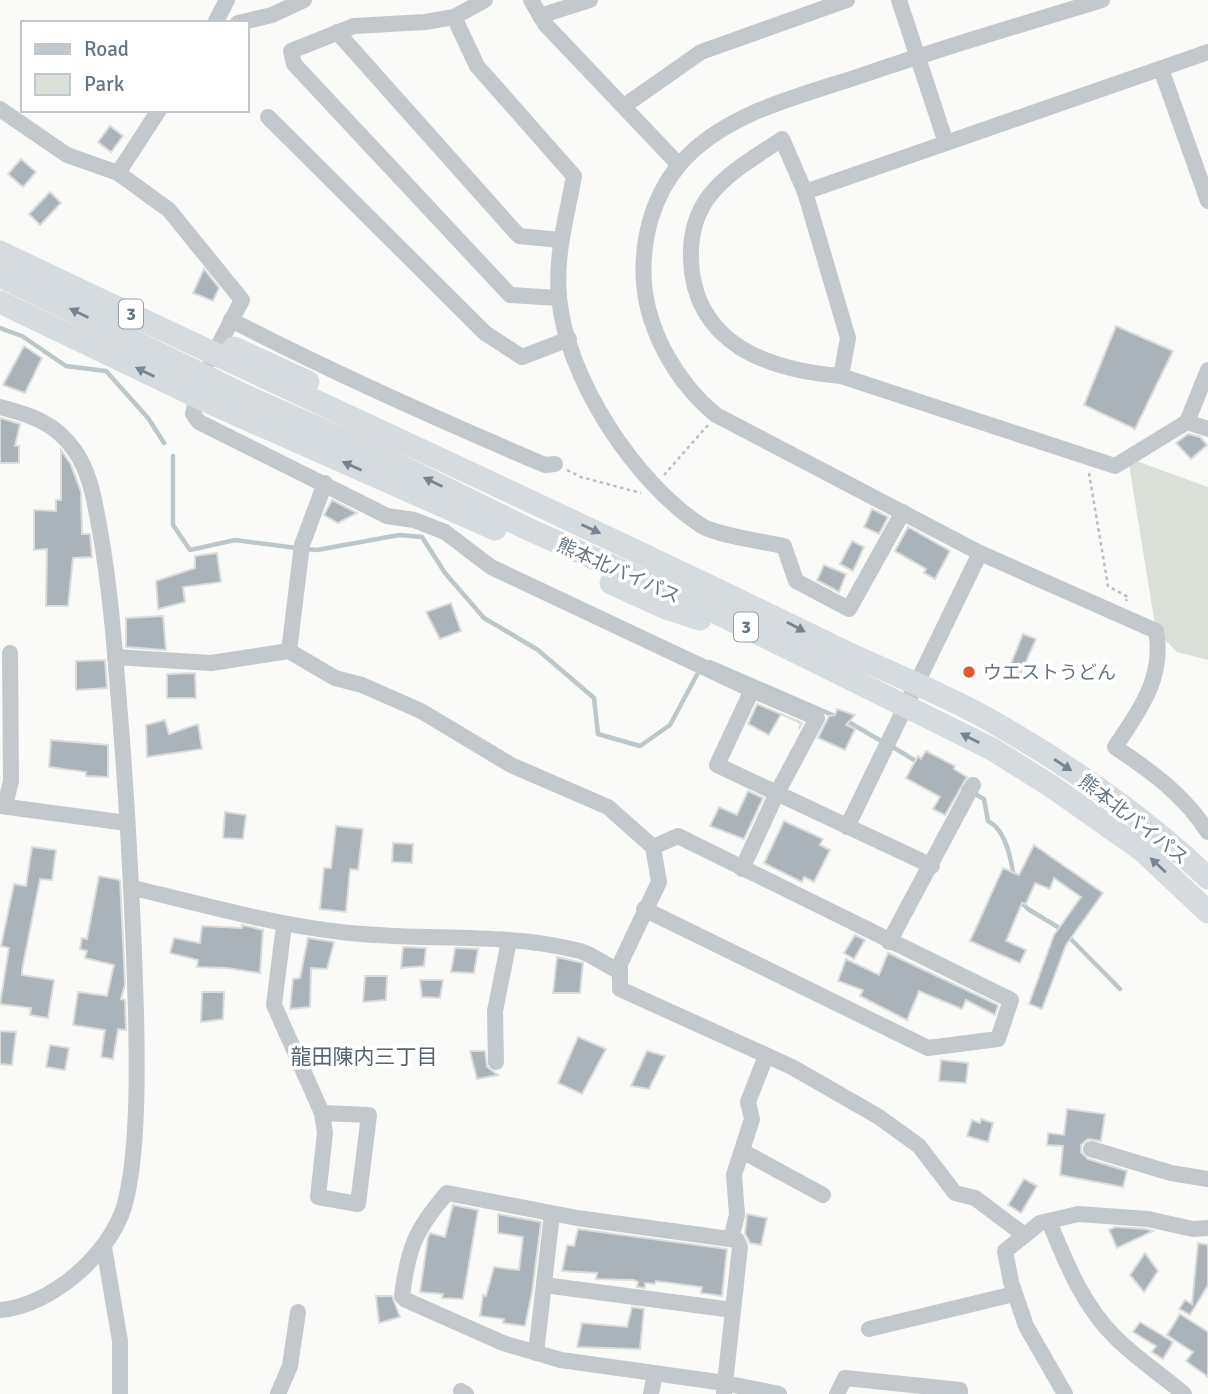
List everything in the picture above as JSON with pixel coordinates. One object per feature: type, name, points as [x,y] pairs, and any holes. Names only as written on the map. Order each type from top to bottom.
[{"type":"highway","points":[[0,238],[493,472],[545,508]]},
{"type":"highway","name":"熊本北バイパス","points":[[0,252],[256,388],[776,643],[911,695],[984,717],[1110,796],[1208,878]]},
{"type":"highway","name":"熊本北バイパス","points":[[0,276],[256,388],[545,508],[911,695],[1060,792],[1142,850],[1208,912]]},
{"type":"highway","points":[[0,302],[195,396],[666,608],[776,643]]},
{"type":"street","points":[[216,21],[227,0]]},
{"type":"street","points":[[246,21],[272,15],[304,0]]},
{"type":"street","points":[[485,0],[454,17],[425,22],[354,26],[291,51],[294,64],[510,295],[559,298]]},
{"type":"street","points":[[531,0],[540,16],[679,165]]},
{"type":"street","points":[[540,16],[590,0]]},
{"type":"street","points":[[624,106],[701,52],[847,0]]},
{"type":"street","points":[[899,0],[946,143]]},
{"type":"street","points":[[1101,0],[918,57],[758,111],[717,132],[679,165],[656,203],[648,226],[644,258],[645,289],[650,313],[666,352],[691,390],[716,415],[980,553],[1156,631],[1159,646],[1151,693],[1115,747],[1168,782],[1194,811],[1208,832]]},
{"type":"street","points":[[454,17],[477,66],[574,176],[560,240],[559,298],[569,340],[599,409],[620,443],[654,486],[704,528],[784,546],[796,581],[849,609],[903,512]]},
{"type":"street","points":[[337,32],[519,236],[560,240]]},
{"type":"street","points":[[805,192],[1208,52]]},
{"type":"street","points":[[1161,69],[1208,201]]},
{"type":"street","points":[[0,109],[67,155],[118,173],[169,211],[242,300],[195,396],[193,414],[199,422],[387,516],[414,520],[444,533],[491,567],[817,718],[776,795],[742,869]]},
{"type":"street","points":[[118,173],[158,112]]},
{"type":"street","points":[[268,117],[485,333],[522,357],[569,340]]},
{"type":"street","points":[[841,376],[848,338],[805,192],[782,139],[734,171],[709,197],[694,228],[691,271],[706,317],[730,341],[769,360],[821,374],[841,376],[1115,466],[1187,422],[1208,370]]},
{"type":"street","points":[[231,320],[298,355],[487,440],[545,465],[555,464]]},
{"type":"street","points":[[0,407],[47,421],[75,451],[93,494],[112,599],[133,888],[137,1076],[131,1159],[124,1207],[104,1247],[90,1263],[61,1285],[24,1305],[0,1310]]},
{"type":"street","points":[[1187,422],[1208,429]]},
{"type":"street","points":[[289,651],[302,545],[325,483]]},
{"type":"street","points":[[847,827],[980,553]]},
{"type":"street","points":[[116,657],[211,663],[289,651],[335,678],[362,685],[421,711],[511,765],[608,807],[653,847],[659,882],[644,909],[618,971],[620,989],[632,997],[792,1067],[879,1117],[919,1146],[955,1193],[975,1198],[1023,1234]]},
{"type":"street","points":[[10,653],[11,781],[3,806],[127,823]]},
{"type":"street","points":[[752,690],[717,765],[932,866]]},
{"type":"street","points":[[889,942],[973,785]]},
{"type":"street","points":[[644,909],[928,1048],[998,1040],[1011,1000],[678,836],[653,847]]},
{"type":"street","points":[[133,888],[284,925],[396,938],[442,935],[509,941],[582,952],[618,971]]},
{"type":"street","points":[[284,925],[274,1006],[322,1113],[325,1133],[318,1197],[358,1203],[369,1115],[322,1113]]},
{"type":"street","points":[[496,1062],[495,1011],[509,941]]},
{"type":"street","points":[[730,1239],[737,1214],[734,1175],[752,1119],[748,1102],[765,1056]]},
{"type":"street","points":[[1091,1149],[1171,1173],[1208,1180]]},
{"type":"street","points":[[742,1152],[823,1195]]},
{"type":"street","points":[[725,1388],[740,1245],[730,1239],[552,1214],[447,1193],[421,1228],[408,1252],[402,1296],[446,1320],[503,1343],[561,1360],[655,1373],[725,1388],[779,1394]]},
{"type":"street","points":[[536,1353],[552,1214]]},
{"type":"street","points":[[1065,1394],[1026,1326],[1014,1294],[1005,1251],[1023,1234],[1049,1221],[1078,1214],[1148,1219],[1193,1229],[1208,1228]]},
{"type":"street","points":[[1049,1221],[1084,1299],[1102,1323],[1184,1394]]},
{"type":"street","points":[[104,1247],[120,1341],[120,1394]]},
{"type":"street","points":[[544,1284],[733,1310]]},
{"type":"street","points":[[869,1329],[1014,1294]]},
{"type":"street","points":[[278,1394],[290,1366],[298,1312]]},
{"type":"street","points":[[651,1394],[655,1373]]},
{"type":"street","points":[[838,1394],[845,1378],[948,1388],[960,1390],[960,1394]]},
{"type":"path","points":[[555,464],[581,477],[645,494],[716,415]]},
{"type":"path","points":[[1087,456],[1108,586],[1128,597],[1120,614]]},
{"type":"green space","points":[[1128,458],[1208,487],[1208,660],[1177,652],[1156,631]]},
{"type":"building","points":[[110,126],[123,136],[111,152],[98,142]]},
{"type":"building","points":[[21,159],[36,172],[23,187],[8,174]]},
{"type":"building","points":[[50,192],[61,203],[40,225],[29,214]]},
{"type":"building","points":[[204,269],[219,288],[213,301],[193,293]]},
{"type":"building","points":[[1116,326],[1173,351],[1135,429],[1084,405]]},
{"type":"building","points":[[24,346],[42,358],[25,393],[3,385]]},
{"type":"building","points":[[0,418],[20,424],[15,446],[19,446],[19,463],[0,463]]},
{"type":"building","points":[[1188,434],[1200,437],[1207,445],[1191,459],[1176,443]]},
{"type":"building","points":[[61,450],[71,465],[81,492],[82,534],[90,534],[92,557],[73,558],[68,606],[46,606],[47,549],[34,550],[34,510],[56,511],[56,500],[61,500]]},
{"type":"building","points":[[332,500],[357,513],[338,523],[324,515]]},
{"type":"building","points":[[872,509],[888,517],[879,534],[864,527]]},
{"type":"building","points":[[908,527],[950,551],[935,579],[924,573],[926,569],[895,551]]},
{"type":"building","points":[[852,541],[864,547],[853,571],[840,564]]},
{"type":"building","points":[[217,553],[221,582],[183,587],[185,602],[158,609],[156,581],[195,568],[195,556]]},
{"type":"building","points":[[824,565],[846,574],[839,592],[817,580]]},
{"type":"building","points":[[451,603],[461,631],[440,639],[426,612]]},
{"type":"building","points":[[163,616],[166,650],[126,647],[126,618]]},
{"type":"building","points":[[1023,634],[1036,639],[1021,673],[1009,668]]},
{"type":"building","points":[[105,660],[107,688],[76,690],[76,661]]},
{"type":"building","points":[[195,673],[196,698],[167,698],[167,674]]},
{"type":"building","points":[[757,704],[781,714],[769,735],[748,724]]},
{"type":"building","points":[[837,709],[855,715],[846,725],[855,729],[845,750],[818,738],[829,716],[835,715]]},
{"type":"building","points":[[165,720],[169,734],[198,724],[202,749],[147,757],[146,725]]},
{"type":"building","points":[[51,740],[108,745],[108,777],[86,776],[86,772],[49,767]]},
{"type":"building","points":[[926,751],[955,766],[954,769],[967,777],[945,815],[933,809],[940,797],[906,778],[918,756],[921,759]]},
{"type":"building","points":[[748,791],[763,798],[744,839],[710,826],[719,807],[737,815]]},
{"type":"building","points":[[225,812],[246,815],[243,839],[223,838]]},
{"type":"building","points":[[784,821],[823,839],[820,845],[830,850],[814,882],[804,877],[802,882],[764,863]]},
{"type":"building","points":[[336,826],[363,829],[358,870],[350,869],[346,912],[320,909],[324,868],[331,868]]},
{"type":"building","points":[[393,843],[413,844],[412,863],[392,862]]},
{"type":"building","points":[[1034,845],[1103,893],[1066,945],[1042,1009],[1029,1004],[1054,935],[1081,897],[1054,878],[1050,889],[1035,883],[1026,904],[1022,903],[1006,941],[1026,950],[1020,963],[970,941],[1003,868],[1019,875]]},
{"type":"building","points":[[32,847],[56,850],[52,880],[40,879],[22,970],[22,975],[54,980],[48,1018],[30,1015],[31,1008],[0,1004],[9,948],[1,946],[14,884],[26,886]]},
{"type":"building","points":[[99,876],[120,880],[125,984],[121,999],[125,1000],[126,1030],[118,1029],[113,1059],[101,1057],[105,1030],[73,1025],[78,992],[107,996],[114,965],[85,958],[87,951],[80,949],[82,938],[87,939]]},
{"type":"building","points":[[242,925],[263,930],[260,973],[197,967],[198,960],[170,953],[174,938],[200,943],[202,926],[242,928]]},
{"type":"building","points":[[855,935],[865,940],[854,959],[844,953]]},
{"type":"building","points":[[308,938],[334,942],[327,969],[311,968],[310,1007],[290,1009],[293,979],[300,978]]},
{"type":"building","points":[[403,947],[426,948],[424,966],[401,968]]},
{"type":"building","points":[[455,948],[478,949],[474,973],[451,972]]},
{"type":"building","points":[[888,953],[998,1005],[995,1015],[966,1000],[962,1009],[919,991],[907,1020],[860,996],[863,990],[838,981],[846,959],[879,975]]},
{"type":"building","points":[[557,957],[583,963],[580,993],[553,993]]},
{"type":"building","points":[[365,976],[387,976],[386,1000],[363,1002]]},
{"type":"building","points":[[420,980],[443,980],[440,998],[422,997]]},
{"type":"building","points":[[202,992],[224,992],[223,1019],[201,1022]]},
{"type":"building","points":[[0,1031],[16,1032],[12,1065],[0,1064]]},
{"type":"building","points":[[578,1037],[606,1049],[582,1094],[558,1083]]},
{"type":"building","points":[[50,1045],[69,1048],[65,1070],[46,1067]]},
{"type":"building","points":[[470,1051],[485,1051],[487,1067],[498,1075],[477,1079]]},
{"type":"building","points":[[647,1051],[665,1056],[649,1089],[631,1086]]},
{"type":"building","points":[[941,1060],[968,1063],[966,1083],[939,1081]]},
{"type":"building","points":[[1067,1109],[1105,1114],[1101,1141],[1088,1139],[1081,1145],[1081,1152],[1088,1159],[1127,1171],[1123,1187],[1060,1175],[1063,1146],[1047,1145],[1048,1133],[1064,1135]]},
{"type":"building","points":[[981,1119],[993,1123],[988,1142],[967,1136],[972,1120],[980,1123]]},
{"type":"building","points":[[1024,1179],[1037,1186],[1021,1213],[1008,1205]]},
{"type":"building","points":[[453,1205],[478,1210],[463,1299],[442,1298],[443,1294],[420,1292],[428,1237],[430,1233],[445,1237]]},
{"type":"building","points":[[498,1214],[541,1222],[525,1326],[503,1323],[504,1319],[480,1316],[483,1295],[486,1296],[494,1267],[519,1270],[523,1237],[498,1233]]},
{"type":"building","points":[[747,1214],[767,1218],[761,1245],[750,1243],[745,1234]]},
{"type":"building","points":[[1115,1227],[1153,1231],[1117,1248],[1109,1230]]},
{"type":"building","points":[[578,1229],[727,1249],[722,1296],[701,1293],[702,1287],[656,1281],[655,1284],[645,1283],[645,1288],[637,1287],[638,1282],[634,1280],[596,1279],[597,1273],[562,1271],[567,1245],[574,1246]]},
{"type":"building","points":[[1198,1243],[1208,1245],[1208,1285],[1190,1315],[1179,1309],[1185,1300],[1192,1304]]},
{"type":"building","points":[[1145,1253],[1158,1271],[1144,1292],[1130,1275]]},
{"type":"building","points":[[376,1296],[392,1296],[400,1317],[379,1323]]},
{"type":"building","points":[[632,1307],[644,1309],[640,1349],[577,1347],[582,1323],[627,1327]]},
{"type":"building","points":[[1180,1314],[1208,1332],[1208,1377],[1186,1361],[1193,1352],[1167,1335]]},
{"type":"building","points":[[1140,1322],[1173,1342],[1163,1359],[1152,1352],[1156,1346],[1133,1332]]},
{"type":"waterway","points":[[0,328],[22,336],[66,366],[106,371],[148,418],[164,443]]},
{"type":"waterway","points":[[173,456],[173,525],[190,550],[235,540],[297,548]]},
{"type":"waterway","points":[[306,549],[317,550],[399,535],[422,537],[445,573],[484,618],[538,650],[594,698],[598,734],[640,746],[670,725],[700,669]]},
{"type":"waterway","points":[[710,662],[837,717]]},
{"type":"waterway","points":[[845,720],[883,742]]},
{"type":"waterway","points":[[891,746],[919,763]]},
{"type":"waterway","points":[[957,784],[984,799],[988,821],[999,831],[1007,846],[1014,878]]},
{"type":"waterway","points":[[1019,900],[1028,909],[1061,929],[1120,989]]},
{"type":"place","name":"ウエストうどん","points":[[969,672]]},
{"type":"district","name":"龍田陳内三丁目","points":[[364,1057]]}]
